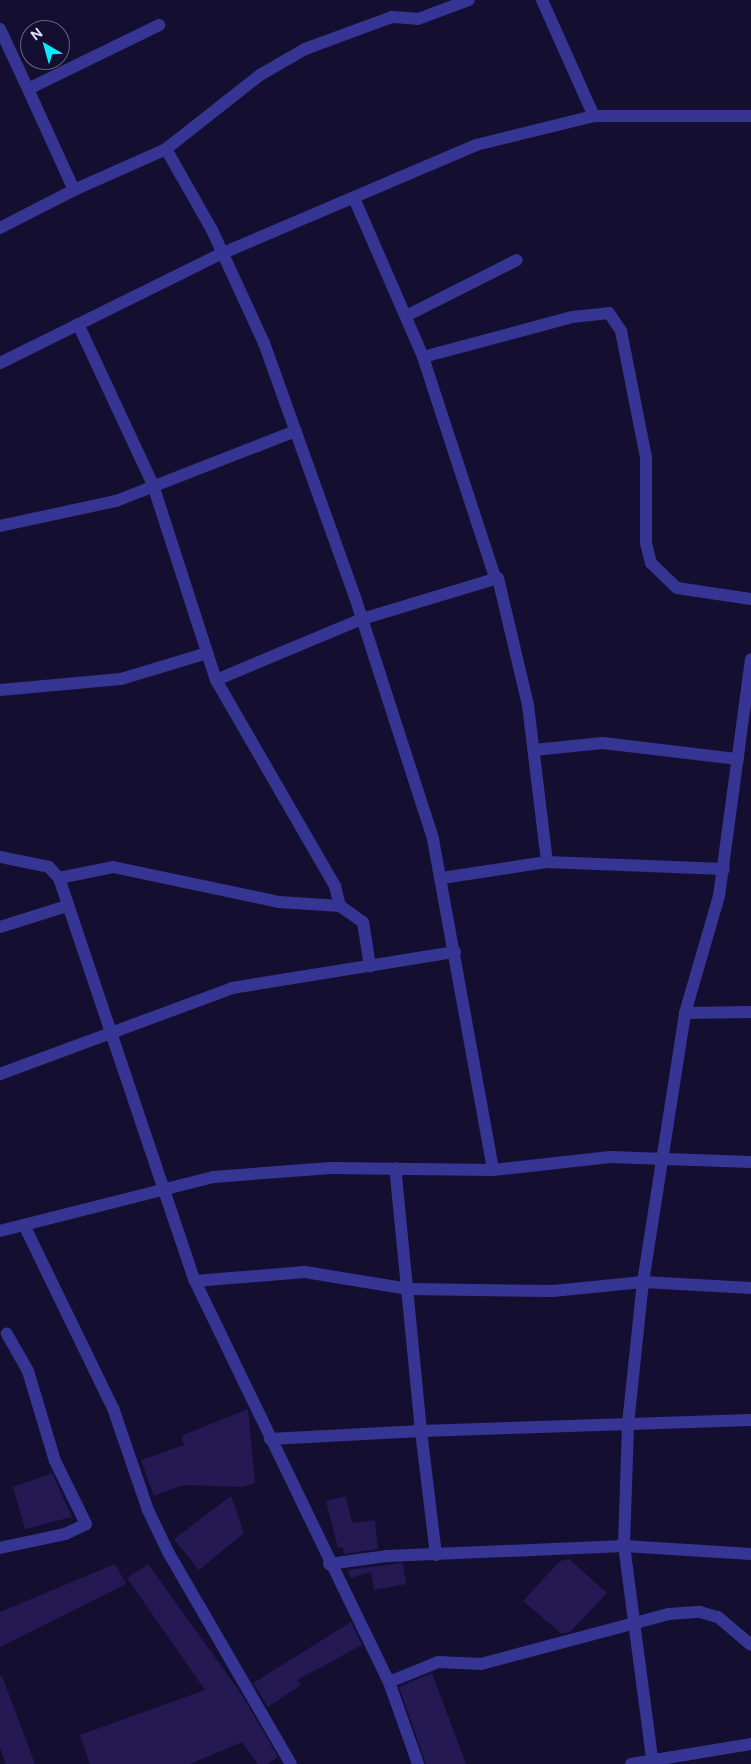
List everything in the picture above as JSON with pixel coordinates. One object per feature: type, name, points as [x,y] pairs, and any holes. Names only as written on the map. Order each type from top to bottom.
[{"type":"street","points":[[0,228],[74,190],[166,149],[260,75],[305,49],[392,16],[418,19],[469,0]]},
{"type":"street","points":[[542,0],[594,116]]},
{"type":"street","points":[[28,89],[159,25]]},
{"type":"street","points":[[0,29],[74,190]]},
{"type":"street","points":[[0,363],[37,348],[78,324],[223,253],[476,145],[543,125],[594,116],[751,116]]},
{"type":"street","points":[[166,149],[223,253],[264,343],[362,619],[442,878],[493,1170]]},
{"type":"street","points":[[354,198],[423,356],[495,577],[500,581],[518,647],[534,750],[547,862]]},
{"type":"street","points":[[406,316],[517,260]]},
{"type":"street","points":[[423,356],[572,317],[609,313],[621,331],[646,457],[646,543],[651,563],[677,588],[751,599]]},
{"type":"street","points":[[78,324],[153,485],[216,680],[335,886],[340,906]]},
{"type":"street","points":[[0,526],[116,501],[153,485],[296,431]]},
{"type":"street","points":[[216,680],[362,619],[495,577]]},
{"type":"street","points":[[0,690],[121,679],[207,653]]},
{"type":"street","points":[[652,1758],[624,1546],[628,1424],[643,1282],[685,1013],[724,869],[751,659]]},
{"type":"street","points":[[534,750],[603,744],[739,756],[751,747]]},
{"type":"street","points":[[0,857],[49,867],[59,878],[195,1281],[329,1564],[390,1682],[418,1764]]},
{"type":"street","points":[[442,878],[547,862],[724,869]]},
{"type":"street","points":[[59,878],[113,867],[279,902],[340,906],[363,922],[370,966]]},
{"type":"street","points":[[0,927],[67,906]]},
{"type":"street","points":[[0,1074],[113,1034],[232,988],[455,952]]},
{"type":"street","points":[[685,1013],[751,1012]]},
{"type":"street","points":[[0,1230],[213,1177],[331,1168],[493,1170],[610,1157],[751,1162]]},
{"type":"street","points":[[395,1168],[409,1289],[421,1431],[436,1555]]},
{"type":"street","points":[[24,1225],[113,1408],[148,1510],[168,1552],[291,1764]]},
{"type":"street","points":[[195,1281],[306,1272],[409,1289],[553,1291],[643,1282],[751,1288]]},
{"type":"street","points":[[0,1548],[65,1534],[86,1524],[55,1461],[28,1371],[7,1334]]},
{"type":"street","points":[[270,1439],[421,1431],[751,1420]]},
{"type":"street","points":[[329,1564],[387,1556],[624,1546],[751,1554]]},
{"type":"street","points":[[390,1682],[438,1662],[481,1664],[634,1622],[700,1612],[723,1621],[751,1645]]},
{"type":"street","points":[[630,1764],[652,1758],[751,1744]]},
{"type":"building","points":[[248,1409],[255,1483],[243,1487],[183,1485],[154,1496],[141,1460],[184,1445],[181,1436]]},
{"type":"building","points":[[52,1473],[72,1517],[25,1529],[13,1487]]},
{"type":"building","points":[[231,1496],[244,1533],[199,1570],[174,1539]]},
{"type":"building","points":[[346,1496],[352,1523],[375,1520],[378,1549],[344,1554],[343,1547],[338,1548],[326,1501]]},
{"type":"building","points":[[569,1559],[607,1593],[570,1632],[562,1634],[523,1601],[560,1561]]},
{"type":"building","points":[[403,1563],[406,1584],[374,1590],[371,1572],[350,1578],[348,1570]]},
{"type":"building","points":[[115,1564],[126,1584],[0,1647],[0,1612]]},
{"type":"building","points":[[148,1564],[240,1692],[278,1757],[268,1764],[258,1764],[242,1742],[190,1764],[90,1764],[80,1735],[205,1690],[127,1578]]},
{"type":"building","points":[[351,1622],[362,1645],[297,1680],[301,1685],[268,1707],[253,1683]]},
{"type":"building","points":[[432,1673],[466,1764],[426,1764],[399,1687]]},
{"type":"building","points":[[0,1676],[2,1676],[35,1764],[6,1764],[0,1748]]}]
